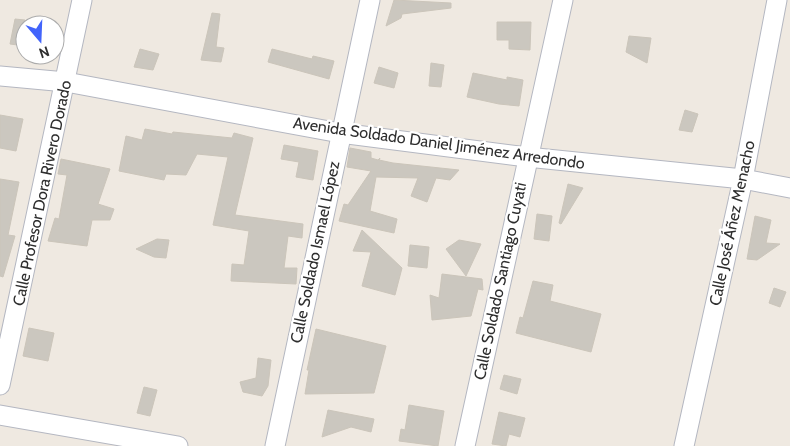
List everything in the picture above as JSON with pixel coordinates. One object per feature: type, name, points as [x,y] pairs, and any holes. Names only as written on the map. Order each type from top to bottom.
[{"type":"street","name":"Calle Profesor Dora Rivero Dorado","points":[[0,385],[82,0]]},
{"type":"street","name":"Calle Soldado Ismael López","points":[[275,446],[340,133],[370,0]]},
{"type":"street","name":"Calle Soldado Santiago Cuyati","points":[[465,446],[563,0]]},
{"type":"street","name":"Calle José Áñez Menacho","points":[[684,446],[742,179],[777,0]]},
{"type":"street","name":"Avenida Soldado Daniel Jiménez Arredondo","points":[[0,76],[66,82],[340,133],[527,157],[742,179],[790,188]]},
{"type":"street","points":[[0,415],[178,446]]},
{"type":"building","points":[[394,0],[451,3],[451,8],[402,14],[401,18],[386,26]]},
{"type":"building","points":[[212,13],[220,14],[216,47],[224,48],[221,62],[201,60]]},
{"type":"building","points":[[15,19],[15,45],[10,44]]},
{"type":"building","points":[[497,22],[531,22],[530,50],[509,49],[509,40],[497,40]]},
{"type":"building","points":[[629,36],[651,38],[647,63],[626,52]]},
{"type":"building","points":[[140,49],[159,54],[153,70],[134,67]]},
{"type":"building","points":[[272,49],[312,59],[313,56],[334,61],[329,79],[268,62]]},
{"type":"building","points":[[431,63],[444,65],[441,87],[429,86]]},
{"type":"building","points":[[379,67],[398,73],[394,88],[374,83]]},
{"type":"building","points":[[473,73],[507,80],[507,77],[523,80],[519,106],[467,97]]},
{"type":"building","points":[[685,110],[698,114],[692,132],[679,130]]},
{"type":"building","points":[[0,115],[23,119],[16,151],[0,148]]},
{"type":"building","points":[[145,129],[172,134],[173,132],[232,138],[234,133],[253,138],[235,215],[303,224],[302,238],[288,236],[284,268],[297,268],[296,284],[231,281],[232,264],[244,265],[249,231],[213,225],[228,157],[197,154],[186,175],[166,174],[164,180],[119,171],[126,136],[142,140]]},
{"type":"building","points":[[284,145],[318,151],[313,180],[296,177],[299,162],[281,159]]},
{"type":"building","points":[[350,148],[371,152],[371,158],[378,160],[380,158],[379,160],[393,163],[459,170],[450,180],[436,178],[427,202],[411,196],[418,178],[376,177],[370,211],[397,219],[394,233],[339,221],[344,204],[348,205],[371,171],[347,167]]},
{"type":"building","points":[[61,159],[110,169],[98,204],[114,209],[110,220],[92,220],[87,246],[48,241],[55,218],[59,219],[67,175],[58,174]]},
{"type":"building","points":[[0,179],[19,182],[8,235],[15,236],[3,277],[0,276]]},
{"type":"building","points":[[568,184],[583,188],[561,224],[559,223]]},
{"type":"building","points":[[537,214],[552,216],[549,241],[534,239]]},
{"type":"building","points":[[755,216],[771,220],[766,243],[780,244],[757,260],[747,259]]},
{"type":"building","points":[[362,230],[402,268],[395,295],[362,286],[371,252],[353,251]]},
{"type":"building","points":[[157,239],[169,240],[166,258],[154,257],[136,249]]},
{"type":"building","points":[[459,240],[481,244],[466,276],[446,249]]},
{"type":"building","points":[[410,245],[429,247],[427,268],[408,266]]},
{"type":"building","points":[[442,274],[482,279],[483,290],[478,289],[471,316],[432,320],[430,295],[439,298]]},
{"type":"building","points":[[533,281],[553,285],[550,301],[601,314],[591,352],[516,333],[520,317],[523,318]]},
{"type":"building","points":[[774,288],[786,292],[780,307],[769,303]]},
{"type":"building","points":[[29,328],[54,333],[48,361],[23,356]]},
{"type":"building","points":[[316,329],[386,346],[374,393],[305,394],[309,370],[307,370]]},
{"type":"building","points":[[258,358],[271,360],[268,386],[262,396],[243,392],[240,382],[256,378]]},
{"type":"building","points":[[504,375],[521,379],[517,394],[500,389]]},
{"type":"building","points":[[144,387],[157,390],[150,416],[137,413]]},
{"type":"building","points":[[409,405],[444,411],[438,446],[399,441],[401,429],[405,430]]},
{"type":"building","points":[[328,410],[374,419],[371,432],[351,427],[322,437]]},
{"type":"building","points":[[499,412],[525,418],[520,437],[509,434],[506,446],[492,444]]}]
